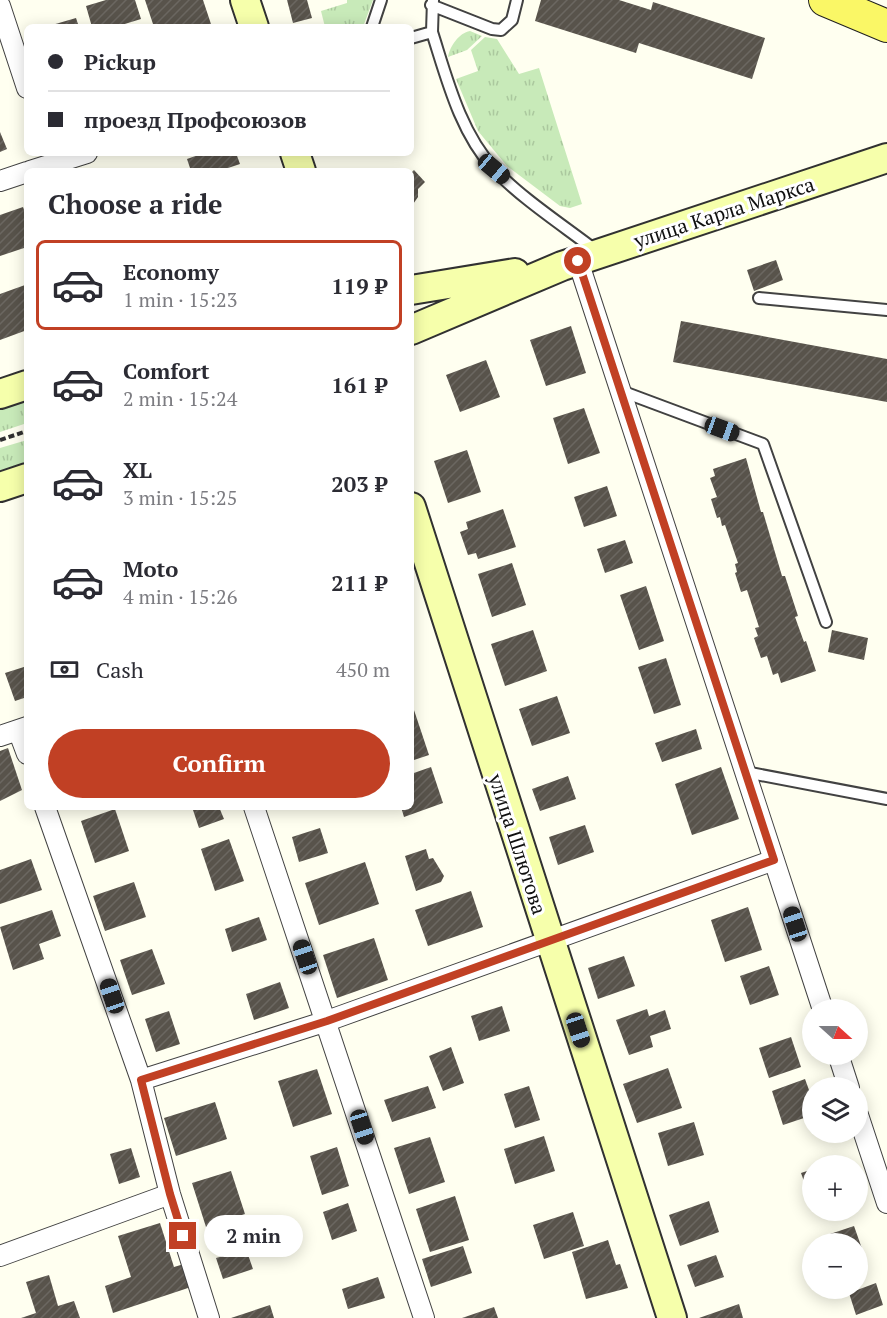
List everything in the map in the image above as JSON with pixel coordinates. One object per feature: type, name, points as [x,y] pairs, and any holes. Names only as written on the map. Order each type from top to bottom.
[{"type":"main road","points":[[245,0],[253,24]]},
{"type":"main road","points":[[825,0],[887,26]]},
{"type":"main road","name":"улица Карла Маркса","points":[[414,329],[580,260],[887,158]]},
{"type":"main road","name":"улица Карла Маркса","points":[[414,289],[580,260]]},
{"type":"main road","points":[[0,394],[24,386]]},
{"type":"main road","points":[[0,487],[24,479]]},
{"type":"main road","name":"улица Шлютова","points":[[414,516],[672,1318]]},
{"type":"street","points":[[0,6],[24,79]]},
{"type":"street","points":[[33,168],[50,158]]},
{"type":"street","points":[[0,181],[24,172]]},
{"type":"street","points":[[580,260],[819,999]]},
{"type":"street","points":[[15,731],[24,748]]},
{"type":"street","points":[[46,810],[141,1080],[170,1194],[209,1318]]},
{"type":"street","points":[[255,810],[424,1318]]},
{"type":"street","points":[[141,1080],[327,1021],[774,860]]},
{"type":"street","points":[[867,1143],[887,1203]]},
{"type":"street","points":[[0,1256],[170,1194]]},
{"type":"lane","points":[[373,24],[381,0]]},
{"type":"lane","points":[[517,0],[512,20],[501,30],[492,29],[432,3],[432,32],[455,105],[474,140],[494,169],[580,260]]},
{"type":"lane","points":[[414,37],[432,32]]},
{"type":"lane","points":[[759,298],[887,310]]},
{"type":"lane","points":[[621,391],[763,444],[826,622]]},
{"type":"lane","points":[[746,772],[887,799]]},
{"type":"path","points":[[0,440],[24,432]]},
{"type":"green space","points":[[347,0],[373,0],[364,24],[324,24],[321,11],[347,3]]},
{"type":"green space","points":[[470,31],[482,36],[467,50],[448,57],[456,41],[462,34]]},
{"type":"green space","points":[[485,37],[497,39],[519,74],[539,68],[582,204],[570,208],[560,206],[507,166],[478,131],[456,79],[478,71],[471,50]]},
{"type":"green space","points":[[24,398],[24,424],[0,432],[0,406]]},
{"type":"green space","points":[[24,441],[24,467],[0,475],[0,448]]},
{"type":"building","points":[[106,0],[135,0],[141,19],[125,24],[91,24],[86,6]]},
{"type":"building","points":[[145,0],[203,0],[211,24],[153,24]]},
{"type":"building","points":[[287,0],[307,0],[312,18],[293,23]]},
{"type":"building","points":[[541,0],[619,0],[651,10],[653,2],[765,38],[752,79],[639,43],[636,53],[535,21]]},
{"type":"building","points":[[76,18],[78,24],[55,24]]},
{"type":"building","points":[[0,132],[7,149],[0,152]]},
{"type":"building","points":[[196,156],[237,156],[240,164],[228,168],[190,168],[187,159]]},
{"type":"building","points":[[414,170],[425,182],[418,189],[418,197],[414,203]]},
{"type":"building","points":[[23,207],[24,210],[24,248],[0,256],[0,215]]},
{"type":"building","points":[[776,260],[783,280],[754,291],[747,270]]},
{"type":"building","points":[[24,285],[24,331],[0,340],[0,294]]},
{"type":"building","points":[[681,321],[887,359],[887,402],[673,362]]},
{"type":"building","points":[[571,326],[586,373],[546,386],[530,340]]},
{"type":"building","points":[[486,360],[500,397],[460,412],[446,375]]},
{"type":"building","points":[[584,408],[600,453],[568,464],[553,418]]},
{"type":"building","points":[[467,450],[481,492],[448,503],[434,461]]},
{"type":"building","points":[[746,458],[782,576],[785,576],[798,616],[795,617],[816,671],[781,683],[778,673],[773,675],[767,656],[761,658],[754,638],[758,636],[755,628],[759,627],[747,590],[741,592],[735,573],[737,572],[735,564],[738,563],[725,525],[722,526],[720,517],[717,518],[711,499],[717,497],[710,478],[715,476],[713,469]]},
{"type":"building","points":[[607,486],[617,516],[584,527],[574,497]]},
{"type":"building","points":[[503,509],[516,547],[478,559],[476,553],[468,555],[460,532],[468,529],[466,522]]},
{"type":"building","points":[[625,540],[633,563],[605,573],[597,549]]},
{"type":"building","points":[[512,563],[526,605],[492,617],[478,574]]},
{"type":"building","points":[[646,586],[664,641],[639,650],[620,595]]},
{"type":"building","points":[[533,630],[547,671],[505,686],[491,644]]},
{"type":"building","points":[[832,630],[868,638],[864,660],[828,652]]},
{"type":"building","points":[[666,658],[681,705],[654,714],[638,667]]},
{"type":"building","points":[[24,667],[24,698],[15,701],[5,673]]},
{"type":"building","points":[[557,696],[570,733],[532,746],[519,709]]},
{"type":"building","points":[[414,710],[429,755],[414,760]]},
{"type":"building","points":[[696,729],[702,749],[662,762],[655,743]]},
{"type":"building","points":[[8,748],[22,790],[0,801],[0,751]]},
{"type":"building","points":[[431,767],[443,803],[404,817],[402,810],[414,810],[414,773]]},
{"type":"building","points":[[721,767],[739,819],[692,835],[675,784]]},
{"type":"building","points":[[568,776],[576,799],[540,811],[532,789]]},
{"type":"building","points":[[115,810],[129,851],[95,863],[81,821]]},
{"type":"building","points":[[193,810],[220,810],[224,819],[199,828]]},
{"type":"building","points":[[585,825],[594,852],[558,865],[549,837]]},
{"type":"building","points":[[320,828],[328,853],[299,862],[292,837]]},
{"type":"building","points":[[229,839],[244,881],[215,891],[201,849]]},
{"type":"building","points":[[426,849],[429,859],[433,858],[444,876],[441,882],[416,891],[405,856]]},
{"type":"building","points":[[31,859],[42,890],[0,904],[0,870]]},
{"type":"building","points":[[365,862],[379,904],[319,925],[305,883]]},
{"type":"building","points":[[134,882],[146,917],[105,931],[93,896]]},
{"type":"building","points":[[471,891],[483,927],[428,946],[415,910]]},
{"type":"building","points":[[748,907],[762,950],[725,962],[711,920]]},
{"type":"building","points":[[52,910],[61,936],[39,944],[44,959],[13,970],[0,927]]},
{"type":"building","points":[[259,917],[267,940],[232,952],[225,929]]},
{"type":"building","points":[[374,938],[388,980],[337,998],[323,955]]},
{"type":"building","points":[[152,949],[165,984],[132,995],[120,960]]},
{"type":"building","points":[[624,956],[635,986],[598,999],[588,968]]},
{"type":"building","points":[[769,966],[779,995],[750,1005],[740,976]]},
{"type":"building","points":[[280,982],[289,1008],[254,1020],[246,994]]},
{"type":"building","points":[[502,1006],[510,1031],[479,1041],[471,1016]]},
{"type":"building","points":[[647,1009],[649,1016],[665,1010],[671,1029],[650,1036],[653,1047],[629,1055],[616,1020]]},
{"type":"building","points":[[169,1011],[180,1044],[156,1052],[145,1019]]},
{"type":"building","points":[[791,1037],[801,1067],[769,1078],[759,1048]]},
{"type":"building","points":[[451,1047],[464,1083],[443,1091],[429,1056]]},
{"type":"building","points":[[668,1068],[682,1108],[637,1123],[623,1084]]},
{"type":"building","points":[[317,1069],[332,1114],[293,1127],[278,1081]]},
{"type":"building","points":[[802,1080],[802,1119],[783,1125],[772,1091]]},
{"type":"building","points":[[428,1086],[436,1108],[392,1122],[384,1100]]},
{"type":"building","points":[[529,1086],[540,1120],[515,1128],[504,1094]]},
{"type":"building","points":[[215,1102],[227,1139],[176,1156],[164,1118]]},
{"type":"building","points":[[694,1122],[704,1155],[668,1166],[658,1133]]},
{"type":"building","points":[[544,1136],[555,1171],[515,1184],[504,1149]]},
{"type":"building","points":[[430,1137],[445,1182],[409,1194],[394,1148]]},
{"type":"building","points":[[337,1147],[349,1186],[322,1195],[310,1156]]},
{"type":"building","points":[[131,1148],[140,1177],[119,1184],[110,1154]]},
{"type":"building","points":[[231,1171],[245,1214],[206,1227],[192,1183]]},
{"type":"building","points":[[455,1196],[469,1240],[430,1252],[416,1209]]},
{"type":"building","points":[[709,1201],[719,1232],[680,1246],[669,1215]]},
{"type":"building","points":[[348,1203],[357,1231],[332,1240],[323,1212]]},
{"type":"building","points":[[573,1212],[584,1246],[544,1259],[533,1225]]},
{"type":"building","points":[[160,1223],[174,1267],[184,1264],[191,1287],[113,1313],[105,1286],[131,1277],[118,1236]]},
{"type":"building","points":[[854,1226],[856,1233],[833,1233]]},
{"type":"building","points":[[608,1240],[616,1265],[620,1264],[628,1288],[586,1299],[572,1252]]},
{"type":"building","points":[[463,1246],[472,1273],[431,1287],[422,1259]]},
{"type":"building","points":[[246,1249],[253,1269],[223,1279],[216,1258]]},
{"type":"building","points":[[716,1255],[724,1277],[695,1287],[687,1265]]},
{"type":"building","points":[[49,1275],[58,1306],[74,1301],[80,1318],[21,1318],[36,1313],[26,1282]]},
{"type":"building","points":[[378,1277],[385,1298],[348,1309],[342,1289]]},
{"type":"building","points":[[876,1283],[883,1305],[856,1315],[851,1299],[868,1299],[868,1286]]},
{"type":"building","points":[[739,1304],[743,1318],[699,1318]]},
{"type":"building","points":[[270,1305],[274,1318],[231,1318]]},
{"type":"building","points":[[494,1307],[498,1318],[462,1318]]},
{"type":"route","points":[[183,1236],[141,1080],[327,1021],[774,860],[578,261]]}]
